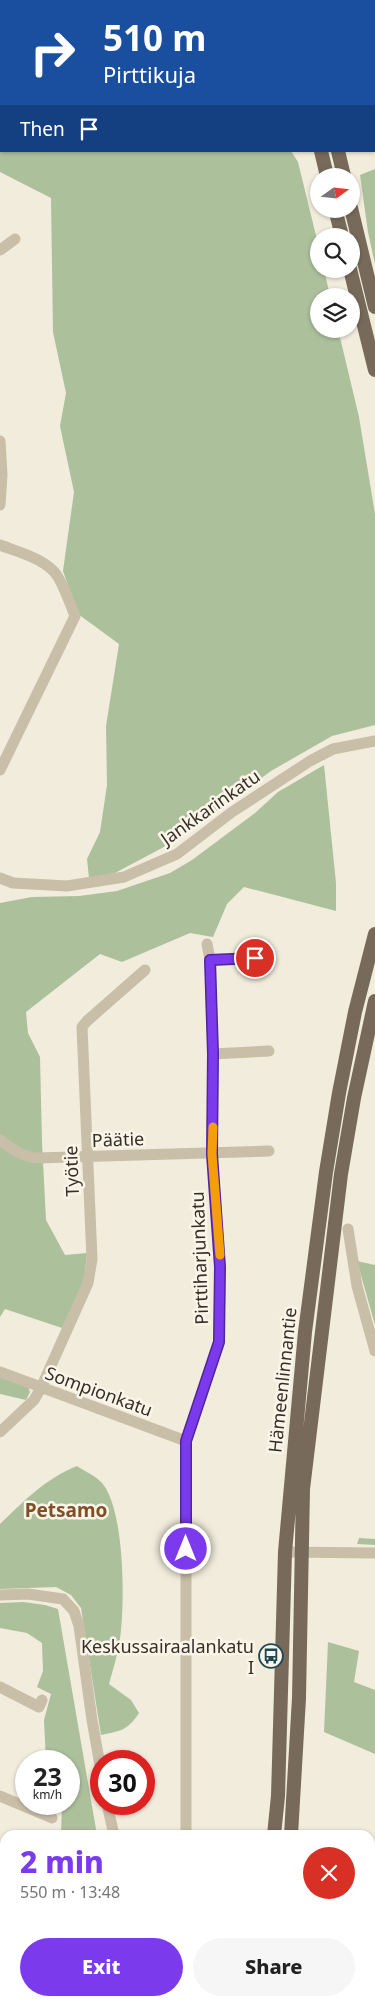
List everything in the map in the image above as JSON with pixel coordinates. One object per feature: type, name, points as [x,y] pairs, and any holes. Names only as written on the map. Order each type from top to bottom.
[{"type":"main road","points":[[321,152],[325,168]]},
{"type":"main road","points":[[338,152],[342,168]]},
{"type":"main road","points":[[353,218],[375,307]]},
{"type":"main road","points":[[352,278],[375,370]]},
{"type":"main road","name":"Hämeenlinnantie","points":[[274,1830],[278,1787],[285,1552],[305,1332],[338,1092],[375,934]]},
{"type":"main road","name":"Hämeenlinnantie","points":[[291,1830],[299,1698],[303,1489],[341,1174],[354,1098],[375,1001]]},
{"type":"street","points":[[0,250],[15,239]]},
{"type":"street","points":[[0,441],[2,475],[0,505]]},
{"type":"street","points":[[0,545],[30,557],[46,566],[57,576],[76,616],[0,770]]},
{"type":"street","name":"Jankkarinkatu","points":[[0,878],[13,883],[68,886],[124,877],[177,854],[232,812],[310,760],[333,749],[375,741]]},
{"type":"street","name":"Pirttiharjunkatu","points":[[186,1830],[186,1441],[219,1342],[220,1267],[212,1154],[213,1054],[210,960],[207,944]]},
{"type":"street","points":[[210,960],[270,959]]},
{"type":"street","name":"Työtie","points":[[0,1432],[34,1400],[88,1283],[92,1259],[82,1027],[145,970]]},
{"type":"street","points":[[213,1054],[269,1051]]},
{"type":"street","name":"Päätie","points":[[0,1140],[12,1150],[30,1158],[269,1151]]},
{"type":"street","points":[[348,1229],[357,1286],[375,1351]]},
{"type":"street","name":"Sompionkatu","points":[[0,1372],[186,1441]]},
{"type":"street","points":[[285,1552],[375,1553]]},
{"type":"street","points":[[0,1595],[28,1594],[63,1599],[74,1611],[79,1626],[97,1750]]},
{"type":"street","points":[[0,1687],[39,1707],[42,1700]]},
{"type":"street","points":[[0,1796],[52,1818]]},
{"type":"street","points":[[109,1815],[113,1830]]},
{"type":"green space","points":[[0,152],[292,152],[298,162],[310,218],[312,218],[314,228],[310,228],[310,278],[326,278],[328,288],[310,288],[310,338],[340,338],[359,417],[375,514],[375,725],[332,736],[271,771],[177,840],[115,873],[89,878],[87,859],[100,832],[107,785],[106,726],[119,644],[78,614],[63,571],[74,492],[60,426],[66,393],[53,332],[51,198],[0,172]]},
{"type":"green space","points":[[375,169],[375,264],[368,232],[360,175]]},
{"type":"green space","points":[[324,765],[336,883],[336,911],[244,887],[227,904],[213,937],[190,933],[122,962],[100,954],[26,1012],[28,1033],[40,1057],[46,1220],[65,1255],[87,1253],[84,1282],[62,1328],[5,1309],[0,1317],[0,903],[32,897],[79,896],[117,891],[170,873],[192,860],[255,813],[278,792]]},
{"type":"green space","points":[[357,1261],[375,1265],[375,1325]]},
{"type":"green space","points":[[0,1376],[28,1387],[30,1392],[26,1400],[0,1394]]},
{"type":"green space","points":[[77,1466],[102,1483],[110,1496],[115,1514],[122,1558],[123,1604],[119,1645],[109,1684],[131,1700],[139,1713],[123,1729],[101,1735],[81,1608],[71,1595],[56,1587],[0,1589],[0,1524],[45,1484]]},
{"type":"green space","points":[[359,1538],[375,1539],[375,1545],[357,1544]]},
{"type":"green space","points":[[23,1602],[58,1609],[90,1794],[90,1815],[94,1815],[96,1830],[61,1830],[62,1815],[80,1815],[80,1750],[45,1750],[44,1720],[51,1694],[37,1687],[43,1671],[42,1643],[27,1633],[0,1628],[0,1603]]},
{"type":"green space","points":[[328,1642],[359,1651],[354,1682],[375,1690],[375,1754],[324,1732]]},
{"type":"slow traffic","points":[[213,1127],[212,1154],[220,1255]]},
{"type":"place","name":"Keskussairaalankatu I","points":[[271,1656]]},
{"type":"district","name":"Petsamo","points":[[66,1510]]},
{"type":"route","points":[[186,1549],[186,1441],[219,1342],[220,1267],[212,1154],[213,1054],[210,960],[255,958]]}]
